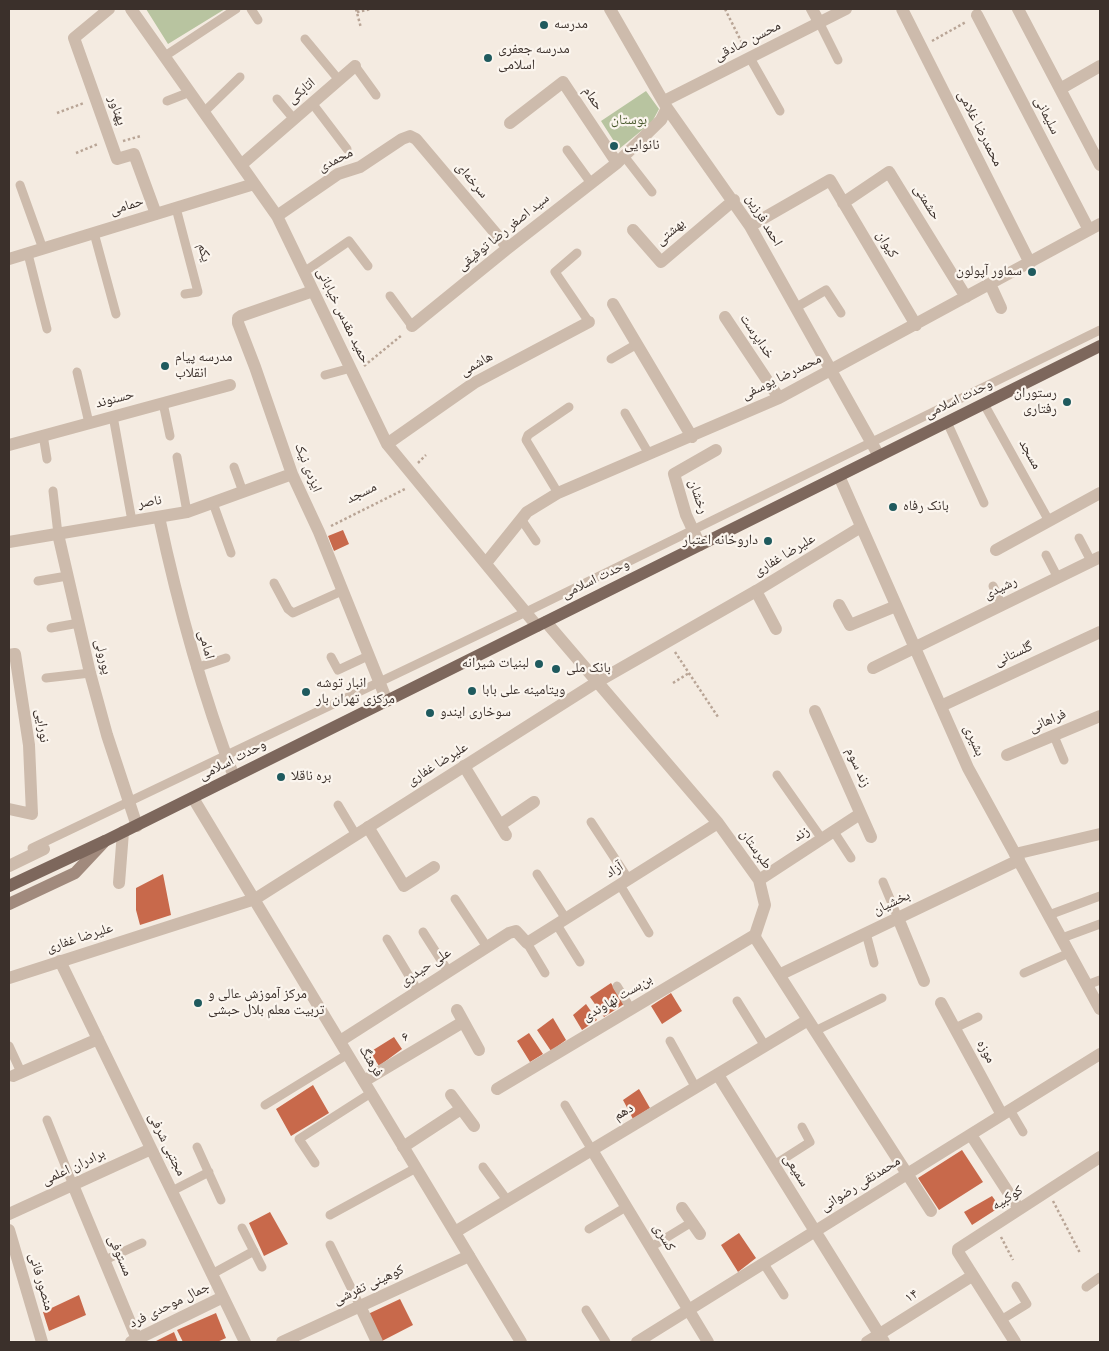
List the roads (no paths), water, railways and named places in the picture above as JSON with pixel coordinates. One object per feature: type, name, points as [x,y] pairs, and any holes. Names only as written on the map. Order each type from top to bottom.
[{"type":"main road","name":"وحدت اسلامی","points":[[9,886],[137,826],[1100,346]]},
{"type":"main road","name":"وحدت اسلامی","points":[[9,904],[75,873],[105,841]]},
{"type":"street","name":"پهناور","points":[[109,9],[74,38],[117,159],[134,154],[156,214]]},
{"type":"street","name":"حمید مقدس خیابانی","points":[[131,9],[277,216],[387,444],[526,612],[542,624]]},
{"type":"street","name":"احمد فرزین","points":[[610,9],[665,105],[734,200],[750,226],[879,456]]},
{"type":"street","points":[[812,9],[819,22]]},
{"type":"street","name":"محسن صادقی","points":[[665,105],[750,58],[846,9]]},
{"type":"street","name":"محمدرضا غلامی","points":[[902,9],[1030,263]]},
{"type":"street","points":[[1018,9],[1100,165]]},
{"type":"street","name":"سلیمانی","points":[[977,15],[1095,227]]},
{"type":"street","name":"اتابکی","points":[[241,165],[355,66]]},
{"type":"street","points":[[1060,89],[1100,66]]},
{"type":"street","name":"حمام","points":[[510,123],[563,82],[621,159]]},
{"type":"street","name":"سید اصغر رضا توفیقی","points":[[412,326],[621,159],[661,120],[665,105]]},
{"type":"street","name":"محمدی","points":[[277,216],[338,174],[360,167],[410,136]]},
{"type":"street","name":"سرخه‌ای","points":[[410,136],[416,139],[508,248]]},
{"type":"street","name":"حشمتی","points":[[843,203],[889,172],[966,297]]},
{"type":"street","name":"کیوان","points":[[750,226],[830,180],[916,325]]},
{"type":"street","name":"حمامی","points":[[9,260],[254,184]]},
{"type":"street","name":"بهشتی","points":[[633,230],[661,262],[734,200]]},
{"type":"street","name":"محمدرضا یوسفی","points":[[486,563],[527,512],[558,493],[779,398],[831,372],[1095,227]]},
{"type":"street","points":[[990,284],[1002,308]]},
{"type":"street","name":"ایزدی نیک","points":[[313,291],[238,318],[238,323],[292,474],[319,532],[387,701]]},
{"type":"street","points":[[613,304],[692,437]]},
{"type":"street","name":"خداپرست","points":[[725,317],[779,398]]},
{"type":"street","name":"هاشمی","points":[[387,444],[474,383],[589,322]]},
{"type":"street","name":"حسنوند","points":[[9,445],[230,385]]},
{"type":"street","name":"رخشان","points":[[700,545],[674,474],[716,450]]},
{"type":"street","name":"ناصر","points":[[9,542],[187,512],[292,474]]},
{"type":"street","name":"بشیری","points":[[839,476],[968,768],[1100,1009]]},
{"type":"street","points":[[996,550],[1100,493]]},
{"type":"street","name":"امامی","points":[[159,517],[178,603],[196,668],[234,777]]},
{"type":"street","name":"علیرضا غفاری","points":[[9,978],[255,899],[597,682],[756,591],[861,527]]},
{"type":"street","name":"پورولی","points":[[58,534],[90,673],[107,735],[137,826]]},
{"type":"street","name":"رشیدی","points":[[873,668],[1096,559]]},
{"type":"street","points":[[756,591],[776,629]]},
{"type":"street","points":[[839,605],[850,625],[896,606]]},
{"type":"street","name":"طبرستان","points":[[542,624],[597,682],[718,823],[760,880],[765,904],[755,935]]},
{"type":"street","name":"گلستانی","points":[[941,706],[1100,632]]},
{"type":"street","name":"نورایی","points":[[9,655],[15,654],[29,745],[32,814],[9,809]]},
{"type":"street","name":"زند سوم","points":[[815,711],[871,837]]},
{"type":"street","name":"فراهانی","points":[[1007,755],[1100,716]]},
{"type":"street","points":[[464,766],[503,830],[534,802]]},
{"type":"street","name":"فرهنگ","points":[[193,798],[521,1342]]},
{"type":"street","name":"زند","points":[[760,880],[860,814]]},
{"type":"street","name":"آزاد","points":[[527,943],[718,823]]},
{"type":"street","points":[[368,827],[404,886],[434,867]]},
{"type":"street","points":[[119,883],[123,832]]},
{"type":"street","name":"بخشیان","points":[[779,975],[866,934],[1017,857],[1100,834]]},
{"type":"street","points":[[9,866],[44,849]]},
{"type":"street","points":[[898,918],[924,982]]},
{"type":"street","name":"علی حیدری","points":[[340,1041],[509,933],[516,932],[527,943]]},
{"type":"street","points":[[755,935],[930,1211]]},
{"type":"street","name":"بن‌بست نهاوندی","points":[[497,1089],[755,935]]},
{"type":"street","name":"مجتبی شرفی","points":[[60,961],[246,1342]]},
{"type":"street","name":"موزه","points":[[941,1003],[954,1028],[1006,1113]]},
{"type":"street","name":"۶","points":[[364,1081],[460,1016],[479,1050]]},
{"type":"street","name":"دهم","points":[[454,1232],[765,1046],[811,1026]]},
{"type":"street","points":[[17,1074],[98,1039]]},
{"type":"street","name":"محمدتقی رضوانی","points":[[643,1341],[688,1310],[1100,1054]]},
{"type":"street","name":"سمیعی","points":[[718,1075],[882,1338]]},
{"type":"street","points":[[452,1095],[474,1126]]},
{"type":"street","points":[[403,1146],[461,1109]]},
{"type":"street","points":[[971,1134],[1019,1209]]},
{"type":"street","name":"برادران اعلمی","points":[[9,1214],[151,1149]]},
{"type":"street","name":"کسری","points":[[592,1150],[708,1342]]},
{"type":"street","name":"کوکبیه","points":[[972,1276],[958,1249],[1100,1157]]},
{"type":"street","name":"مستوفی","points":[[73,1185],[136,1341]]},
{"type":"street","points":[[682,1208],[700,1234]]},
{"type":"street","name":"منصور فانی","points":[[9,1230],[42,1342]]},
{"type":"street","name":"کوهینی تفرشی","points":[[282,1342],[469,1256]]},
{"type":"street","points":[[972,1276],[1015,1342]]},
{"type":"street","name":"۱۴","points":[[867,1342],[882,1338],[972,1276]]},
{"type":"street","name":"جمال موحدی فرد","points":[[136,1341],[223,1297]]},
{"type":"street","points":[[360,1306],[377,1342]]},
{"type":"lane","points":[[165,56],[236,9]]},
{"type":"lane","points":[[251,9],[258,20]]},
{"type":"lane","points":[[819,22],[838,60]]},
{"type":"lane","points":[[305,39],[339,80]]},
{"type":"lane","points":[[750,58],[780,110]]},
{"type":"lane","name":"اتابکی","points":[[355,66],[376,95]]},
{"type":"lane","points":[[204,112],[240,77]]},
{"type":"lane","points":[[167,100],[190,92]]},
{"type":"lane","points":[[277,98],[293,118]]},
{"type":"lane","points":[[312,103],[347,149]]},
{"type":"lane","points":[[567,150],[591,183]]},
{"type":"lane","points":[[621,159],[652,192]]},
{"type":"lane","points":[[20,186],[43,249]]},
{"type":"lane","name":"یکم","points":[[176,208],[198,292],[185,294]]},
{"type":"lane","points":[[94,233],[116,314]]},
{"type":"lane","points":[[304,272],[349,241],[368,266]]},
{"type":"lane","name":"هاشمی","points":[[577,253],[554,272],[589,322]]},
{"type":"lane","points":[[28,254],[47,329]]},
{"type":"lane","points":[[795,308],[826,290],[841,313]]},
{"type":"lane","points":[[390,296],[412,326]]},
{"type":"lane","points":[[9,860],[872,444],[1100,330]]},
{"type":"lane","points":[[611,359],[636,344]]},
{"type":"lane","points":[[77,372],[89,423]]},
{"type":"lane","points":[[325,375],[353,373]]},
{"type":"lane","points":[[163,403],[170,436]]},
{"type":"lane","name":"مسجد","points":[[984,404],[1049,521]]},
{"type":"lane","points":[[558,493],[526,440],[528,435],[569,407]]},
{"type":"lane","points":[[625,413],[648,454]]},
{"type":"lane","points":[[113,416],[132,521]]},
{"type":"lane","points":[[947,422],[984,503]]},
{"type":"lane","points":[[43,435],[47,459]]},
{"type":"lane","points":[[177,457],[187,512]]},
{"type":"lane","points":[[234,467],[243,492]]},
{"type":"lane","name":"پورولی","points":[[53,491],[58,534]]},
{"type":"lane","points":[[213,503],[231,553]]},
{"type":"lane","points":[[522,519],[536,541]]},
{"type":"lane","points":[[1079,538],[1096,559]]},
{"type":"lane","points":[[1046,555],[1058,578]]},
{"type":"lane","points":[[38,581],[67,576]]},
{"type":"lane","points":[[274,583],[288,609],[293,613],[342,591]]},
{"type":"lane","points":[[993,586],[1002,605]]},
{"type":"lane","points":[[51,628],[79,623]]},
{"type":"lane","points":[[331,657],[338,670],[368,656]]},
{"type":"lane","points":[[196,668],[226,658]]},
{"type":"lane","points":[[46,678],[90,673]]},
{"type":"lane","points":[[1054,736],[1064,760]]},
{"type":"lane","points":[[776,775],[822,839]]},
{"type":"lane","points":[[338,805],[356,835]]},
{"type":"lane","points":[[591,822],[625,883],[649,933]]},
{"type":"lane","points":[[834,832],[851,858]]},
{"type":"lane","points":[[537,874],[580,962]]},
{"type":"lane","points":[[883,882],[898,918]]},
{"type":"lane","points":[[1049,915],[1100,896]]},
{"type":"lane","points":[[455,899],[486,947]]},
{"type":"lane","points":[[1062,938],[1100,924]]},
{"type":"lane","points":[[424,932],[448,971]]},
{"type":"lane","points":[[866,934],[874,963]]},
{"type":"lane","points":[[387,939],[418,991]]},
{"type":"lane","points":[[527,943],[544,973]]},
{"type":"lane","points":[[1024,973],[1070,952]]},
{"type":"lane","points":[[1087,985],[1100,980]]},
{"type":"lane","points":[[617,986],[631,1009]]},
{"type":"lane","points":[[811,1026],[882,998]]},
{"type":"lane","points":[[737,1001],[765,1046]]},
{"type":"lane","points":[[954,1028],[978,1017]]},
{"type":"lane","points":[[670,1041],[696,1088]]},
{"type":"lane","points":[[9,1046],[17,1074]]},
{"type":"lane","points":[[265,1104],[348,1054]]},
{"type":"lane","points":[[315,1163],[300,1139],[371,1093]]},
{"type":"lane","points":[[565,1105],[592,1150]]},
{"type":"lane","points":[[1006,1113],[1023,1132]]},
{"type":"lane","points":[[47,1120],[73,1185]]},
{"type":"lane","points":[[774,1165],[810,1142],[802,1127]]},
{"type":"lane","points":[[197,1148],[221,1200]]},
{"type":"lane","points":[[483,1167],[507,1200]]},
{"type":"lane","points":[[330,1215],[416,1168]]},
{"type":"lane","points":[[172,1191],[208,1172]]},
{"type":"lane","points":[[589,1229],[626,1207]]},
{"type":"lane","points":[[650,1247],[692,1222]]},
{"type":"lane","points":[[242,1228],[262,1267]]},
{"type":"lane","points":[[104,1260],[142,1243]]},
{"type":"lane","points":[[330,1245],[360,1306]]},
{"type":"lane","points":[[212,1274],[254,1251]]},
{"type":"lane","points":[[764,1264],[784,1295]]},
{"type":"lane","points":[[1086,1287],[1100,1277]]},
{"type":"lane","points":[[1001,1320],[1027,1304],[1016,1286]]},
{"type":"lane","points":[[586,1310],[606,1342]]},
{"type":"place","name":"مدرسه","points":[[544,25]]},
{"type":"place","name":"مدرسه جعفری اسلامی","points":[[488,58]]},
{"type":"place","name":"نانوایی","points":[[614,146]]},
{"type":"place","name":"سماور آپولون","points":[[1032,272]]},
{"type":"place","name":"مدرسه پیام انقلاب","points":[[165,366]]},
{"type":"place","name":"رستوران رفتاری","points":[[1067,402]]},
{"type":"place","name":"بانک رفاه","points":[[893,507]]},
{"type":"place","name":"داروخانه اعتبار","points":[[768,541]]},
{"type":"place","name":"لبنیات شیرانه","points":[[539,664]]},
{"type":"place","name":"بانک ملی","points":[[556,669]]},
{"type":"place","name":"ویتامینه علی بابا","points":[[472,691]]},
{"type":"place","name":"انبار توشه مرکزی تهران بار","points":[[306,692]]},
{"type":"place","name":"سوخاری ایندو","points":[[430,713]]},
{"type":"place","name":"بره ناقلا","points":[[281,777]]},
{"type":"place","name":"مرکز آموزش عالی و تربیت معلم بلال حبشی","points":[[198,1003]]},
{"type":"park label","name":"بوستان","points":[[629,121]]}]
